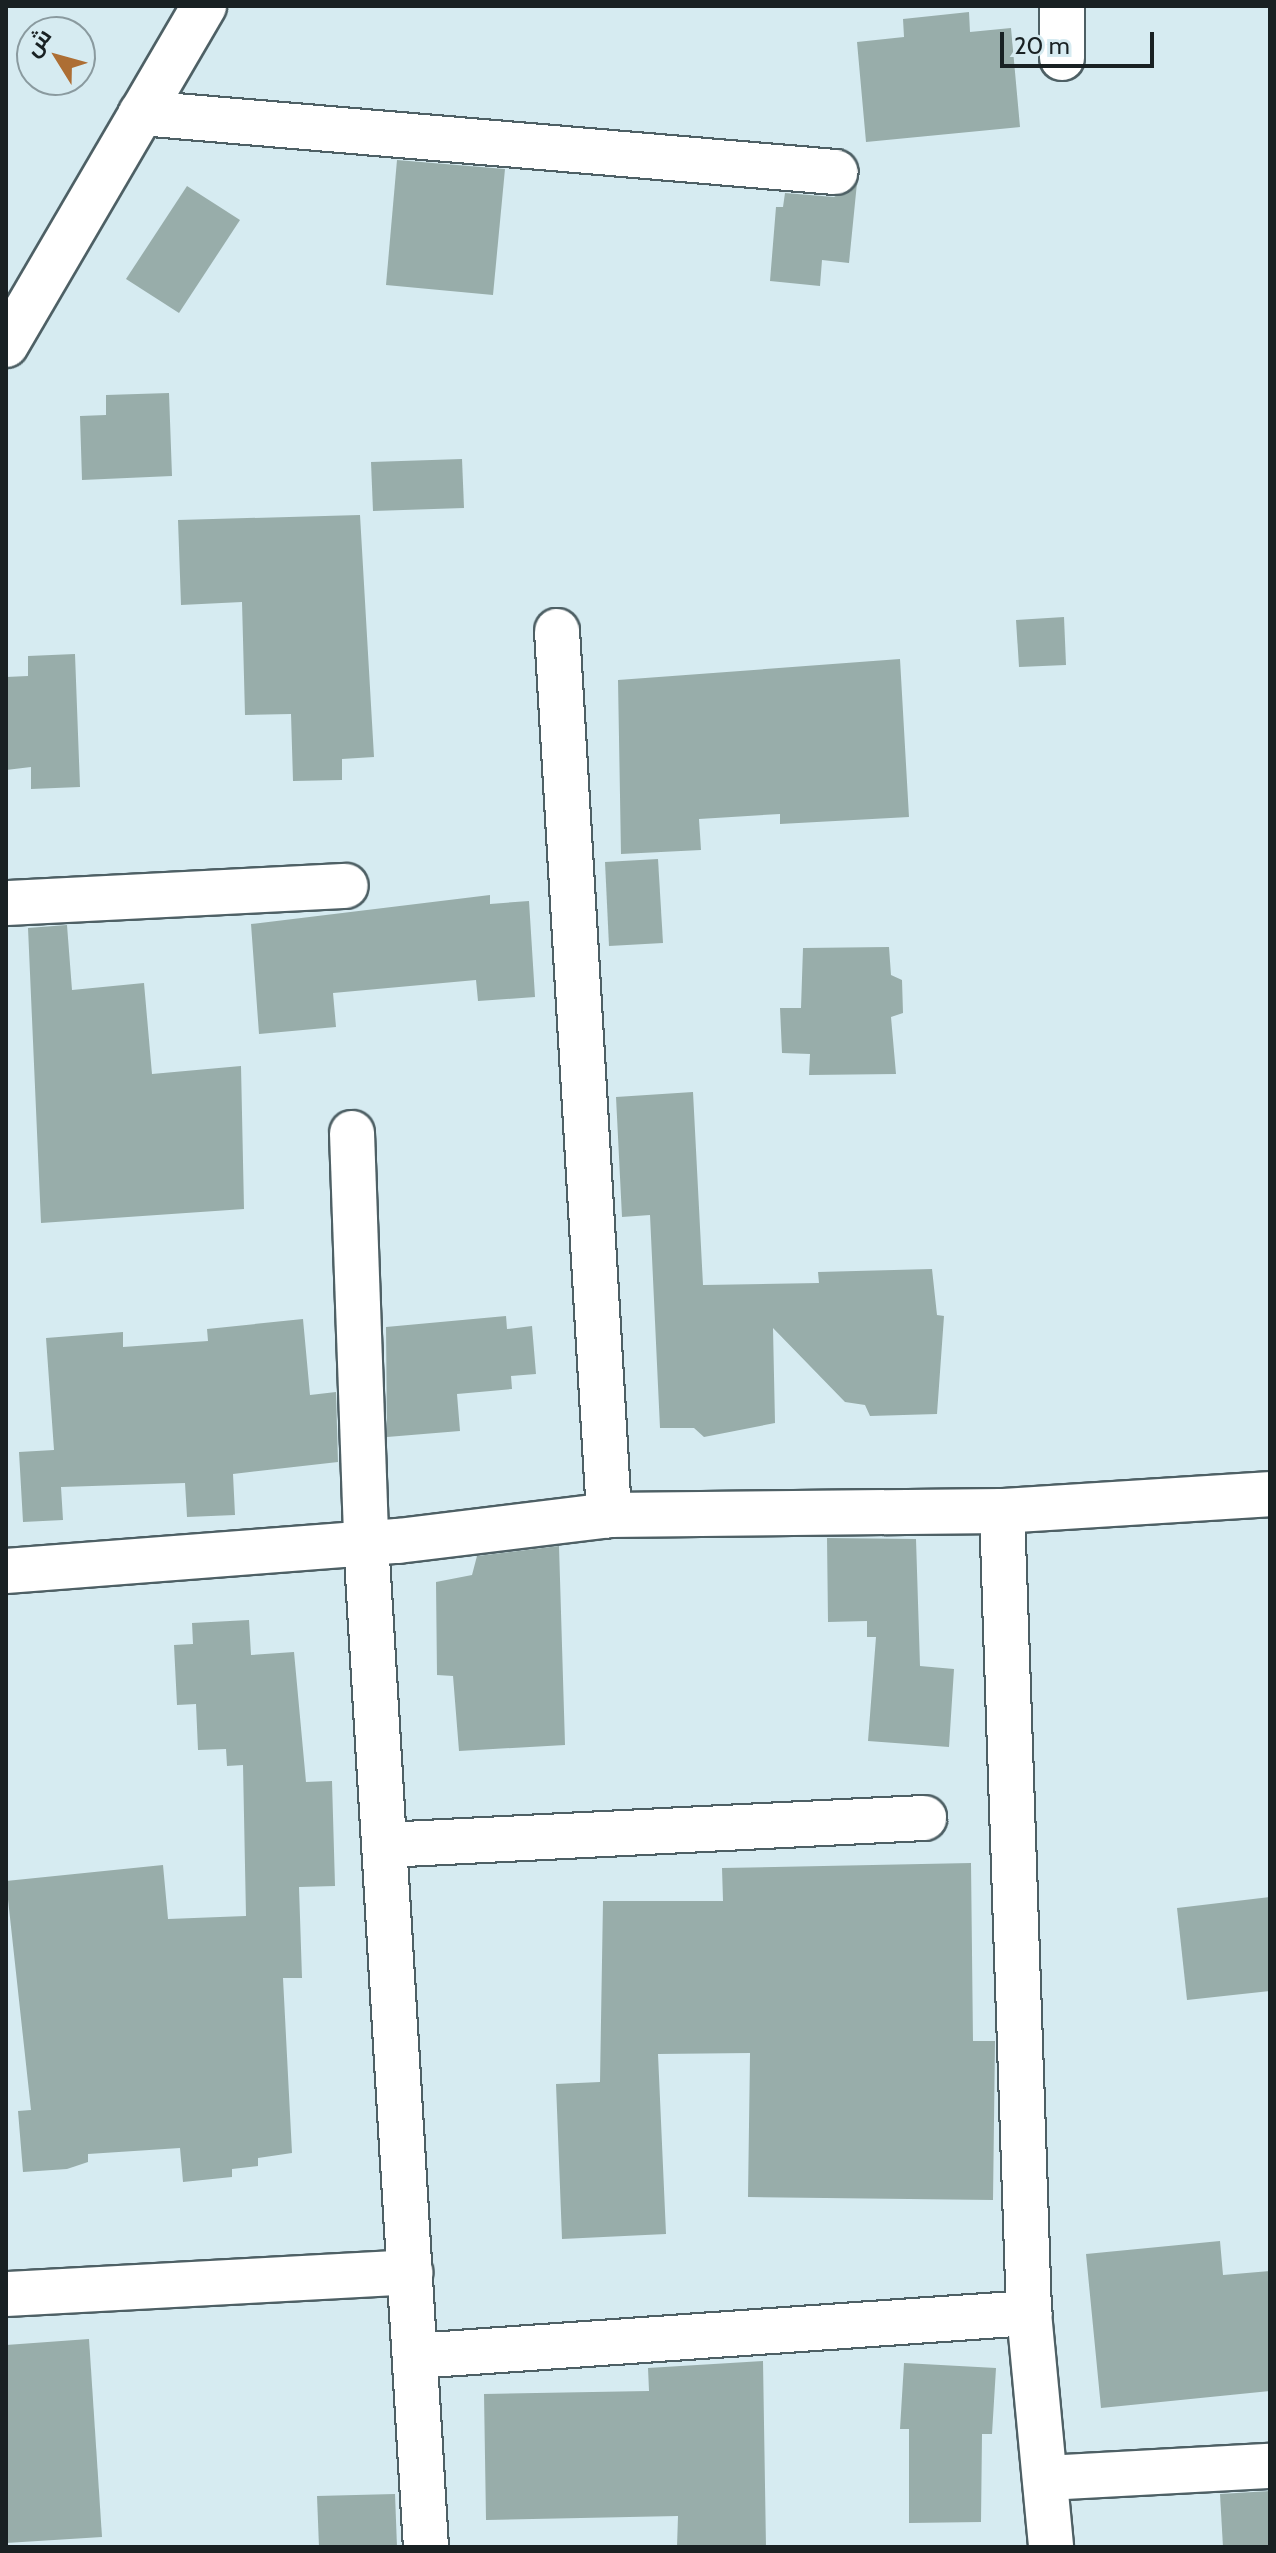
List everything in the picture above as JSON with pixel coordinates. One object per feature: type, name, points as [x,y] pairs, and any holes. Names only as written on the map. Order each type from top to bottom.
[{"type":"street","points":[[6,345],[204,6]]},
{"type":"street","points":[[1062,6],[1062,58]]},
{"type":"street","points":[[141,113],[835,172]]},
{"type":"street","points":[[557,631],[609,1515]]},
{"type":"street","points":[[6,903],[346,886]]},
{"type":"street","points":[[352,1133],[366,1541],[426,2547]]},
{"type":"street","points":[[6,1571],[366,1541],[609,1515],[1002,1511],[1270,1494]]},
{"type":"street","points":[[1002,1511],[1029,2313],[1051,2547]]},
{"type":"street","points":[[385,1845],[924,1818]]},
{"type":"street","points":[[6,2294],[410,2272]]},
{"type":"street","points":[[415,2356],[1029,2313]]},
{"type":"street","points":[[1045,2478],[1270,2466]]},
{"type":"building","points":[[969,12],[970,32],[1011,28],[1020,127],[866,142],[857,42],[904,37],[903,19]]},
{"type":"building","points":[[397,160],[505,169],[493,295],[386,285]]},
{"type":"building","points":[[857,183],[849,263],[822,260],[820,286],[770,281],[776,207],[783,207],[785,193],[834,197]]},
{"type":"building","points":[[187,186],[240,220],[179,313],[126,279]]},
{"type":"building","points":[[169,393],[172,476],[82,480],[80,416],[106,415],[106,395]]},
{"type":"building","points":[[462,459],[464,508],[373,511],[371,462]]},
{"type":"building","points":[[360,515],[374,757],[342,759],[342,780],[293,781],[291,714],[245,715],[242,602],[181,605],[178,520]]},
{"type":"building","points":[[1064,617],[1066,665],[1019,667],[1016,620]]},
{"type":"building","points":[[75,654],[80,787],[31,789],[31,767],[6,770],[6,677],[28,676],[28,656]]},
{"type":"building","points":[[900,659],[909,817],[780,824],[780,814],[699,819],[701,850],[621,854],[618,680]]},
{"type":"building","points":[[658,859],[663,943],[609,946],[605,862]]},
{"type":"building","points":[[490,895],[490,904],[529,901],[535,997],[478,1001],[476,980],[333,993],[336,1027],[259,1034],[251,924]]},
{"type":"building","points":[[67,925],[72,990],[144,983],[152,1074],[241,1066],[244,1209],[41,1223],[28,928]]},
{"type":"building","points":[[889,947],[891,975],[902,980],[903,1013],[891,1017],[896,1074],[809,1075],[810,1054],[782,1053],[780,1008],[801,1008],[803,948]]},
{"type":"building","points":[[693,1092],[703,1285],[819,1283],[818,1272],[932,1269],[937,1315],[944,1316],[937,1414],[870,1416],[865,1405],[845,1402],[773,1328],[775,1423],[704,1437],[694,1428],[660,1428],[650,1215],[622,1217],[616,1097]]},
{"type":"building","points":[[506,1316],[507,1329],[532,1326],[536,1374],[511,1376],[512,1389],[457,1394],[460,1431],[387,1437],[386,1327]]},
{"type":"building","points":[[303,1319],[310,1395],[336,1392],[338,1462],[233,1474],[235,1515],[187,1517],[185,1483],[61,1487],[63,1520],[23,1522],[19,1452],[54,1450],[46,1338],[123,1332],[123,1347],[208,1341],[207,1329]]},
{"type":"building","points":[[827,1538],[916,1539],[920,1666],[954,1669],[949,1747],[868,1741],[876,1637],[867,1637],[867,1621],[828,1622]]},
{"type":"building","points":[[559,1546],[565,1745],[459,1751],[453,1676],[437,1675],[436,1582],[472,1575],[477,1556]]},
{"type":"building","points":[[249,1620],[251,1655],[294,1652],[306,1782],[332,1781],[335,1886],[299,1887],[302,1978],[283,1978],[292,2153],[258,2158],[258,2166],[232,2169],[232,2177],[183,2182],[180,2148],[88,2154],[88,2162],[67,2169],[23,2172],[18,2111],[31,2110],[6,1881],[163,1865],[168,1919],[246,1916],[243,1765],[227,1766],[226,1749],[198,1750],[196,1704],[177,1705],[174,1645],[193,1644],[192,1623]]},
{"type":"building","points":[[971,1863],[973,2041],[995,2041],[993,2200],[748,2197],[750,2053],[658,2054],[666,2234],[562,2239],[556,2084],[600,2082],[603,1901],[723,1901],[722,1868]]},
{"type":"building","points":[[1270,1897],[1270,1991],[1187,2000],[1177,1908]]},
{"type":"building","points":[[1220,2241],[1223,2275],[1270,2271],[1270,2391],[1101,2408],[1086,2254]]},
{"type":"building","points":[[89,2339],[102,2537],[6,2543],[6,2345]]},
{"type":"building","points":[[763,2361],[766,2547],[677,2547],[678,2516],[486,2520],[484,2394],[649,2391],[648,2368]]},
{"type":"building","points":[[904,2363],[996,2368],[992,2434],[982,2434],[981,2522],[909,2523],[909,2429],[900,2429]]},
{"type":"building","points":[[1270,2491],[1270,2547],[1223,2547],[1220,2494]]},
{"type":"building","points":[[395,2494],[397,2547],[319,2547],[317,2496]]}]
